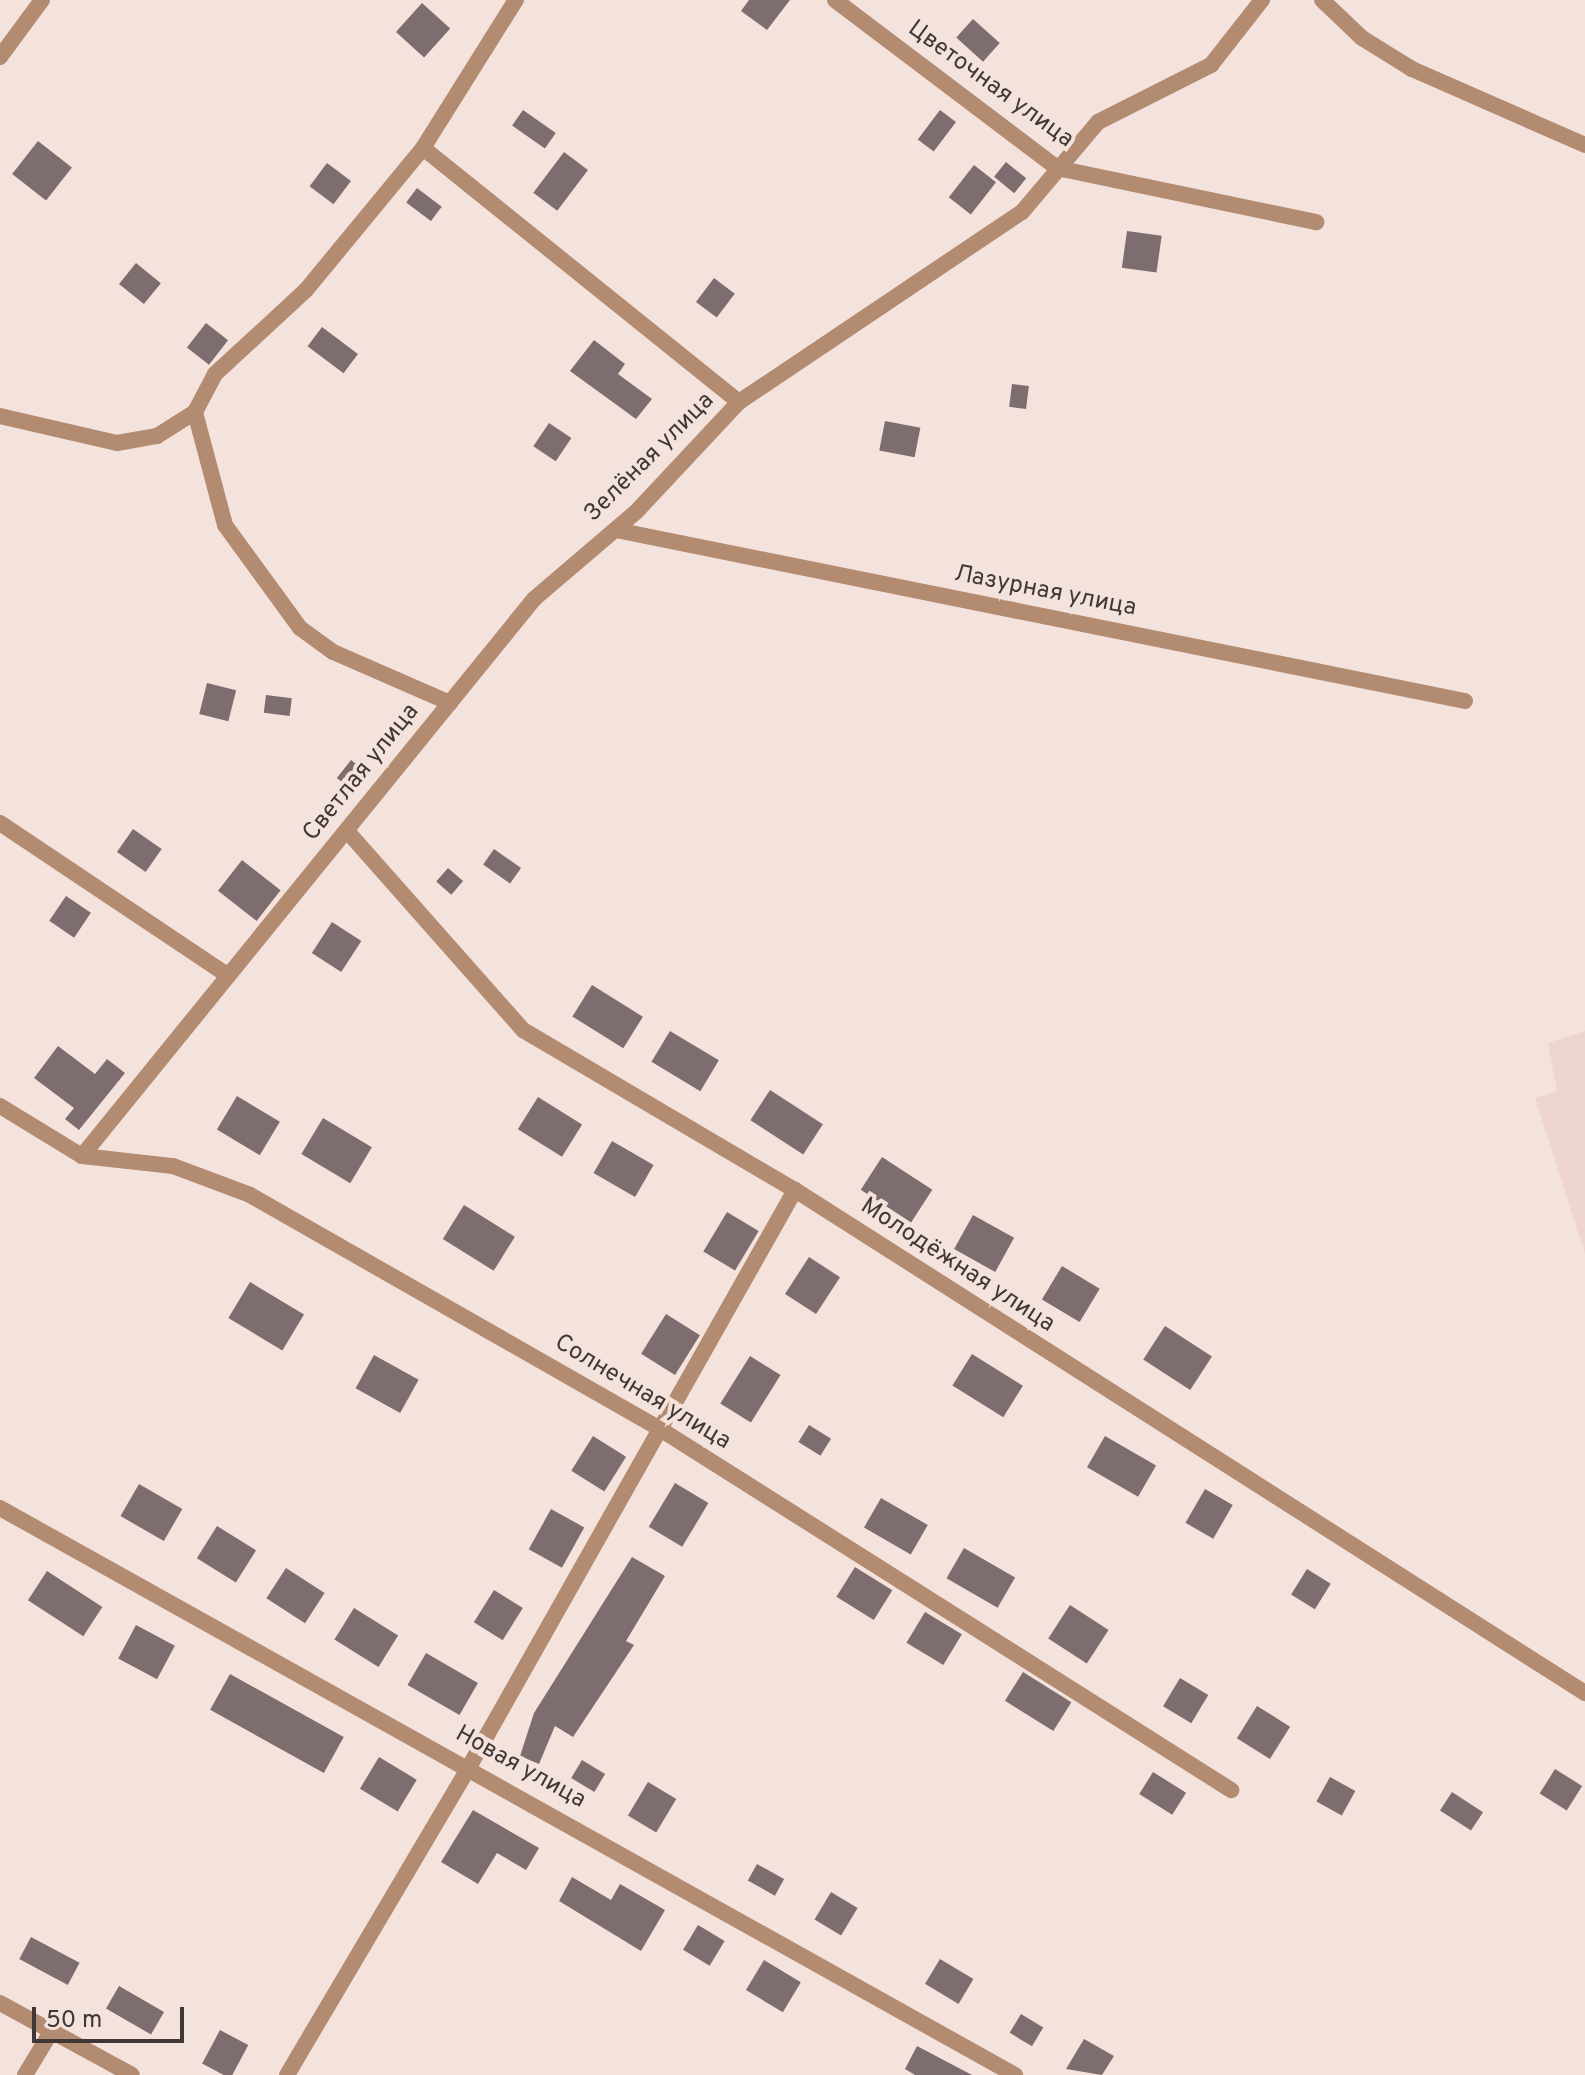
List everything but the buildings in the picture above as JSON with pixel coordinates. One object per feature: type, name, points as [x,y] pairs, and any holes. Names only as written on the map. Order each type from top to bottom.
[{"type":"street","points":[[0,57],[42,0]]},
{"type":"street","points":[[0,416],[117,443],[157,436],[195,412],[215,374],[306,290],[423,148],[516,0]]},
{"type":"street","name":"Цветочная улица","points":[[835,0],[1057,168],[1316,222]]},
{"type":"street","points":[[739,402],[1022,212],[1098,122],[1211,65],[1262,0]]},
{"type":"street","points":[[1322,0],[1362,38],[1412,69],[1585,145]]},
{"type":"street","name":"Зелёная улица","points":[[423,148],[739,402],[616,530],[534,599],[450,703]]},
{"type":"street","name":"Светлая улица","points":[[82,1156],[224,973],[347,831],[450,703],[333,652],[300,628],[225,525],[195,412]]},
{"type":"street","name":"Лазурная улица","points":[[616,530],[1465,701]]},
{"type":"street","points":[[0,823],[224,973]]},
{"type":"street","name":"Молодёжная улица","points":[[347,831],[523,1030],[795,1190],[1585,1693]]},
{"type":"street","name":"Солнечная улица","points":[[0,1106],[82,1156],[216,1178],[660,1429],[1231,1790]]},
{"type":"street","points":[[287,2075],[469,1767],[795,1190]]},
{"type":"street","name":"Новая улица","points":[[2,1516],[469,1767],[1015,2075]]},
{"type":"street","points":[[0,2003],[132,2075]]},
{"type":"street","points":[[25,2075],[51,2032]]},
{"type":"shaded area","points":[[1585,1031],[1585,1254],[1535,1098],[1557,1091],[1548,1043]]}]
